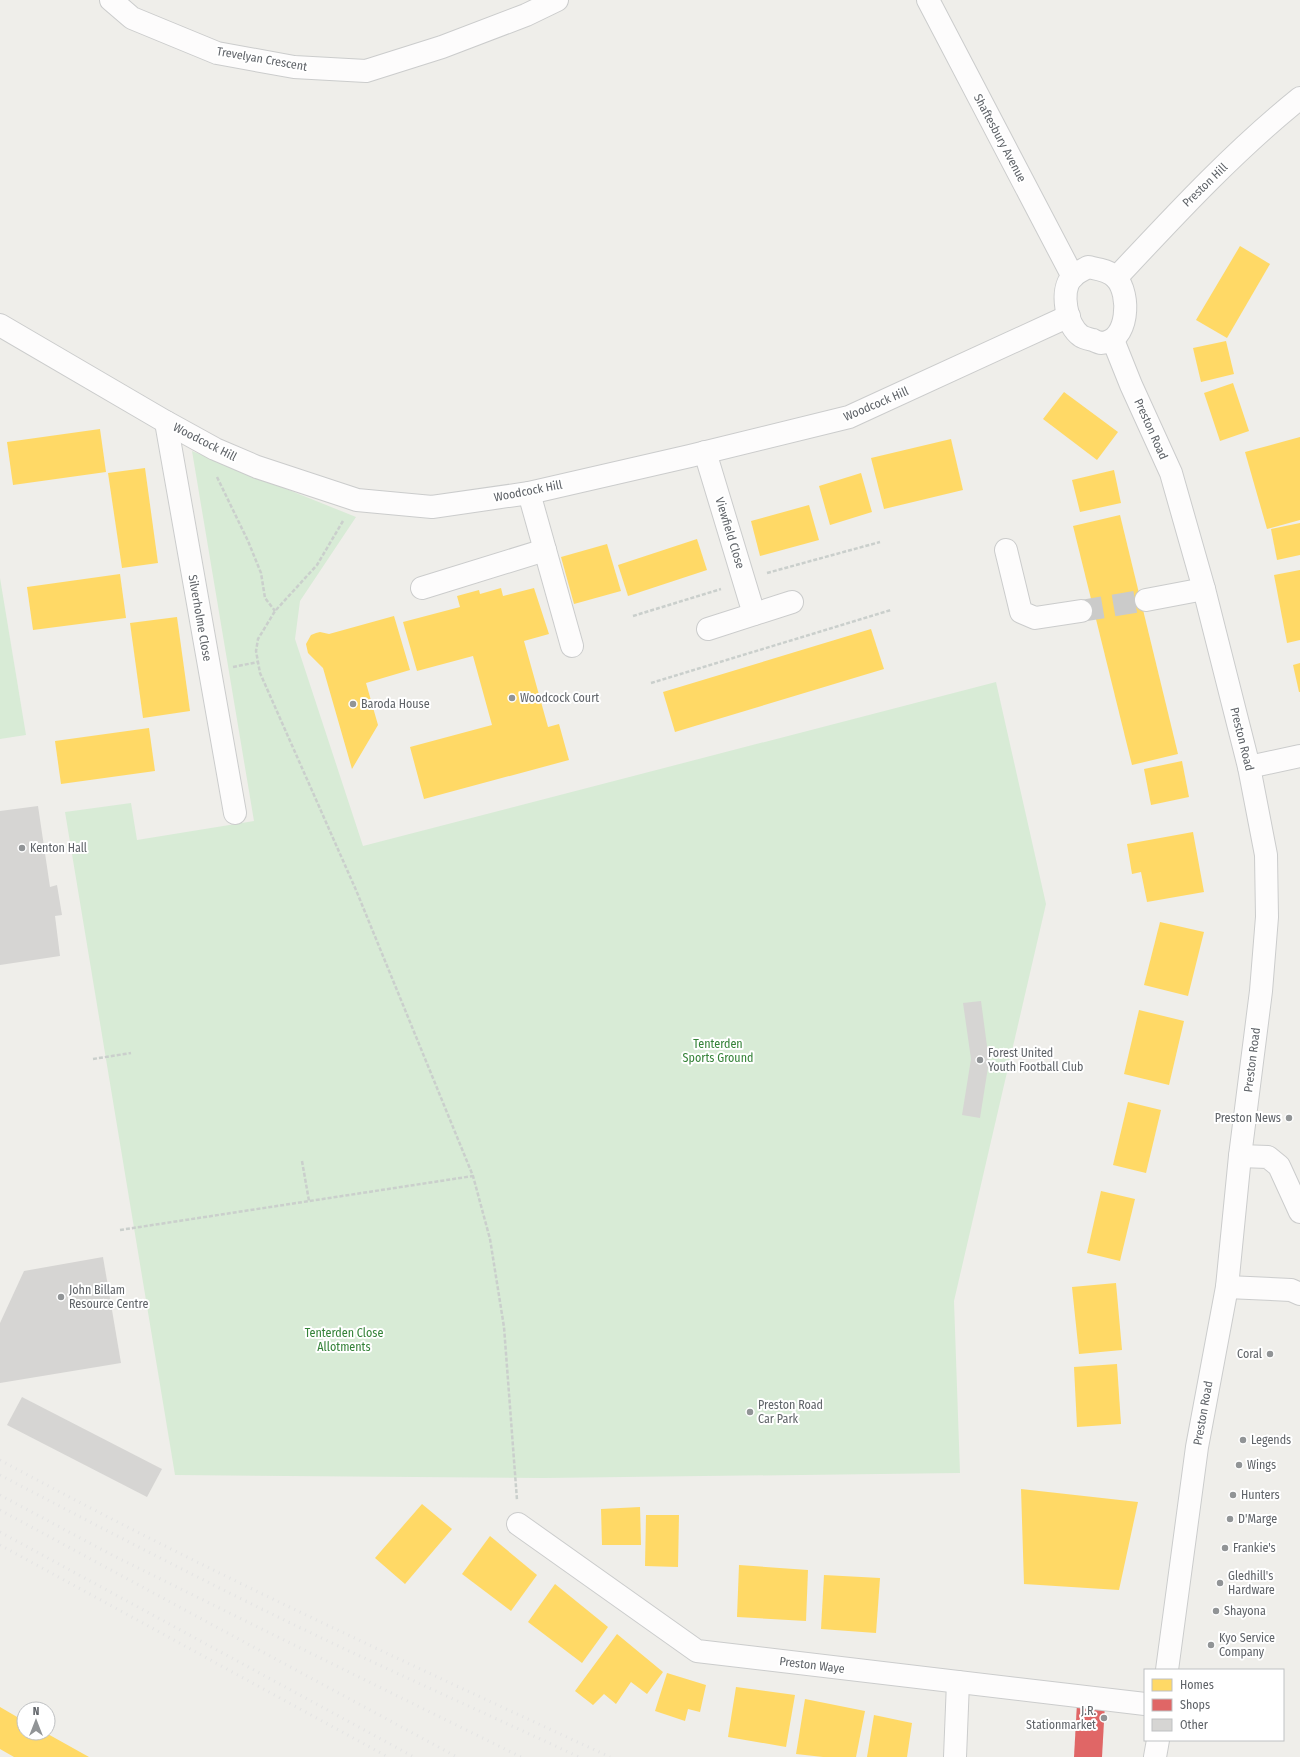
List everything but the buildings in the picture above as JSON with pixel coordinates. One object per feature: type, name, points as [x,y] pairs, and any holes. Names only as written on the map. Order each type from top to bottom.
[{"type":"street","name":"Trevelyan Crescent","points":[[110,0],[132,18],[217,53],[294,67],[366,71],[442,47],[526,15],[557,0]]},
{"type":"street","name":"Shaftesbury Avenue","points":[[928,0],[1073,277]]},
{"type":"street","name":"Preston Hill","points":[[1116,278],[1190,198],[1273,120],[1300,98]]},
{"type":"street","points":[[1088,267],[1106,271],[1116,278],[1124,294],[1125,315],[1120,333],[1113,340],[1100,343],[1081,336],[1069,316],[1066,304],[1068,286],[1073,277],[1088,267]]},
{"type":"street","name":"Woodcock Hill","points":[[0,325],[166,422],[215,449],[257,467],[357,500],[432,507],[530,493],[849,417],[1069,316]]},
{"type":"street","name":"Preston Road","points":[[1113,340],[1131,385],[1171,473],[1204,589],[1249,767],[1266,855],[1267,917],[1261,990],[1240,1156],[1226,1287],[1197,1447],[1167,1669]]},
{"type":"street","name":"Silverholme Close","points":[[166,422],[235,813]]},
{"type":"street","name":"Viewfield Close","points":[[705,452],[754,614]]},
{"type":"street","points":[[530,493],[572,646]]},
{"type":"street","points":[[422,588],[545,550]]},
{"type":"street","points":[[1006,550],[1021,612],[1034,618],[1081,611]]},
{"type":"street","points":[[1146,600],[1204,589]]},
{"type":"street","points":[[708,629],[792,602]]},
{"type":"street","points":[[1249,767],[1300,756]]},
{"type":"street","points":[[1240,1156],[1268,1157],[1279,1166],[1300,1212]]},
{"type":"street","points":[[1226,1287],[1297,1287]]},
{"type":"street","name":"Preston Waye","points":[[518,1524],[698,1651],[1144,1704]]},
{"type":"street","points":[[955,1757],[958,1682]]},
{"type":"street","points":[[1155,1757],[1158,1741]]},
{"type":"path","points":[[215,449],[212,459],[216,474],[230,502],[258,567],[265,598],[275,611]]},
{"type":"path","points":[[357,500],[334,533],[317,565],[275,611],[258,639],[256,651],[260,673],[353,884],[472,1176],[490,1239],[504,1327],[518,1524]]},
{"type":"path","points":[[762,574],[880,542]]},
{"type":"path","points":[[633,616],[724,588]]},
{"type":"path","points":[[651,683],[891,610]]},
{"type":"path","points":[[93,1059],[131,1053]]},
{"type":"path","points":[[302,1160],[309,1201]]},
{"type":"path","points":[[120,1230],[472,1176]]},
{"type":"green space","name":"Tenterden Sports Ground","points":[[192,451],[356,517],[300,601],[295,639],[363,846],[996,682],[1046,904],[954,1301],[960,1473],[544,1478],[175,1475],[65,812],[131,803],[137,840],[254,821]]},
{"type":"green space","points":[[0,578],[26,735],[0,739]]},
{"type":"tunnel","points":[[1081,611],[1146,600]]},
{"type":"railway","points":[[0,1460],[150,1539],[379,1650],[610,1757]]},
{"type":"railway","points":[[0,1475],[303,1629],[579,1757]]},
{"type":"railway","points":[[0,1495],[112,1555],[521,1757]]},
{"type":"railway","points":[[0,1510],[457,1757]]},
{"type":"railway","points":[[0,1532],[414,1757]]},
{"type":"railway","points":[[0,1545],[388,1757]]},
{"type":"place","name":"Woodcock Court","points":[[512,698]]},
{"type":"place","name":"Baroda House","points":[[353,704]]},
{"type":"place","name":"Kenton Hall","points":[[22,848]]},
{"type":"place","name":"Forest United Youth Football Club","points":[[980,1060]]},
{"type":"place","name":"Preston News","points":[[1289,1118]]},
{"type":"place","name":"John Billam Resource Centre","points":[[61,1297]]},
{"type":"place","name":"Coral","points":[[1270,1354]]},
{"type":"place","name":"Preston Road Car Park","points":[[750,1412]]},
{"type":"place","name":"Legends","points":[[1243,1440]]},
{"type":"place","name":"Wings","points":[[1239,1465]]},
{"type":"place","name":"Hunters","points":[[1233,1495]]},
{"type":"place","name":"D'Marge","points":[[1230,1519]]},
{"type":"place","name":"Frankie's","points":[[1225,1548]]},
{"type":"place","name":"Gledhill's Hardware","points":[[1220,1583]]},
{"type":"place","name":"Shayona","points":[[1216,1611]]},
{"type":"place","name":"Kyo Service Company","points":[[1211,1645]]},
{"type":"place","name":"J.R. Stationmarket","points":[[1104,1718]]},
{"type":"park label","name":"Tenterden Close Allotments","points":[[344,1340]]}]
